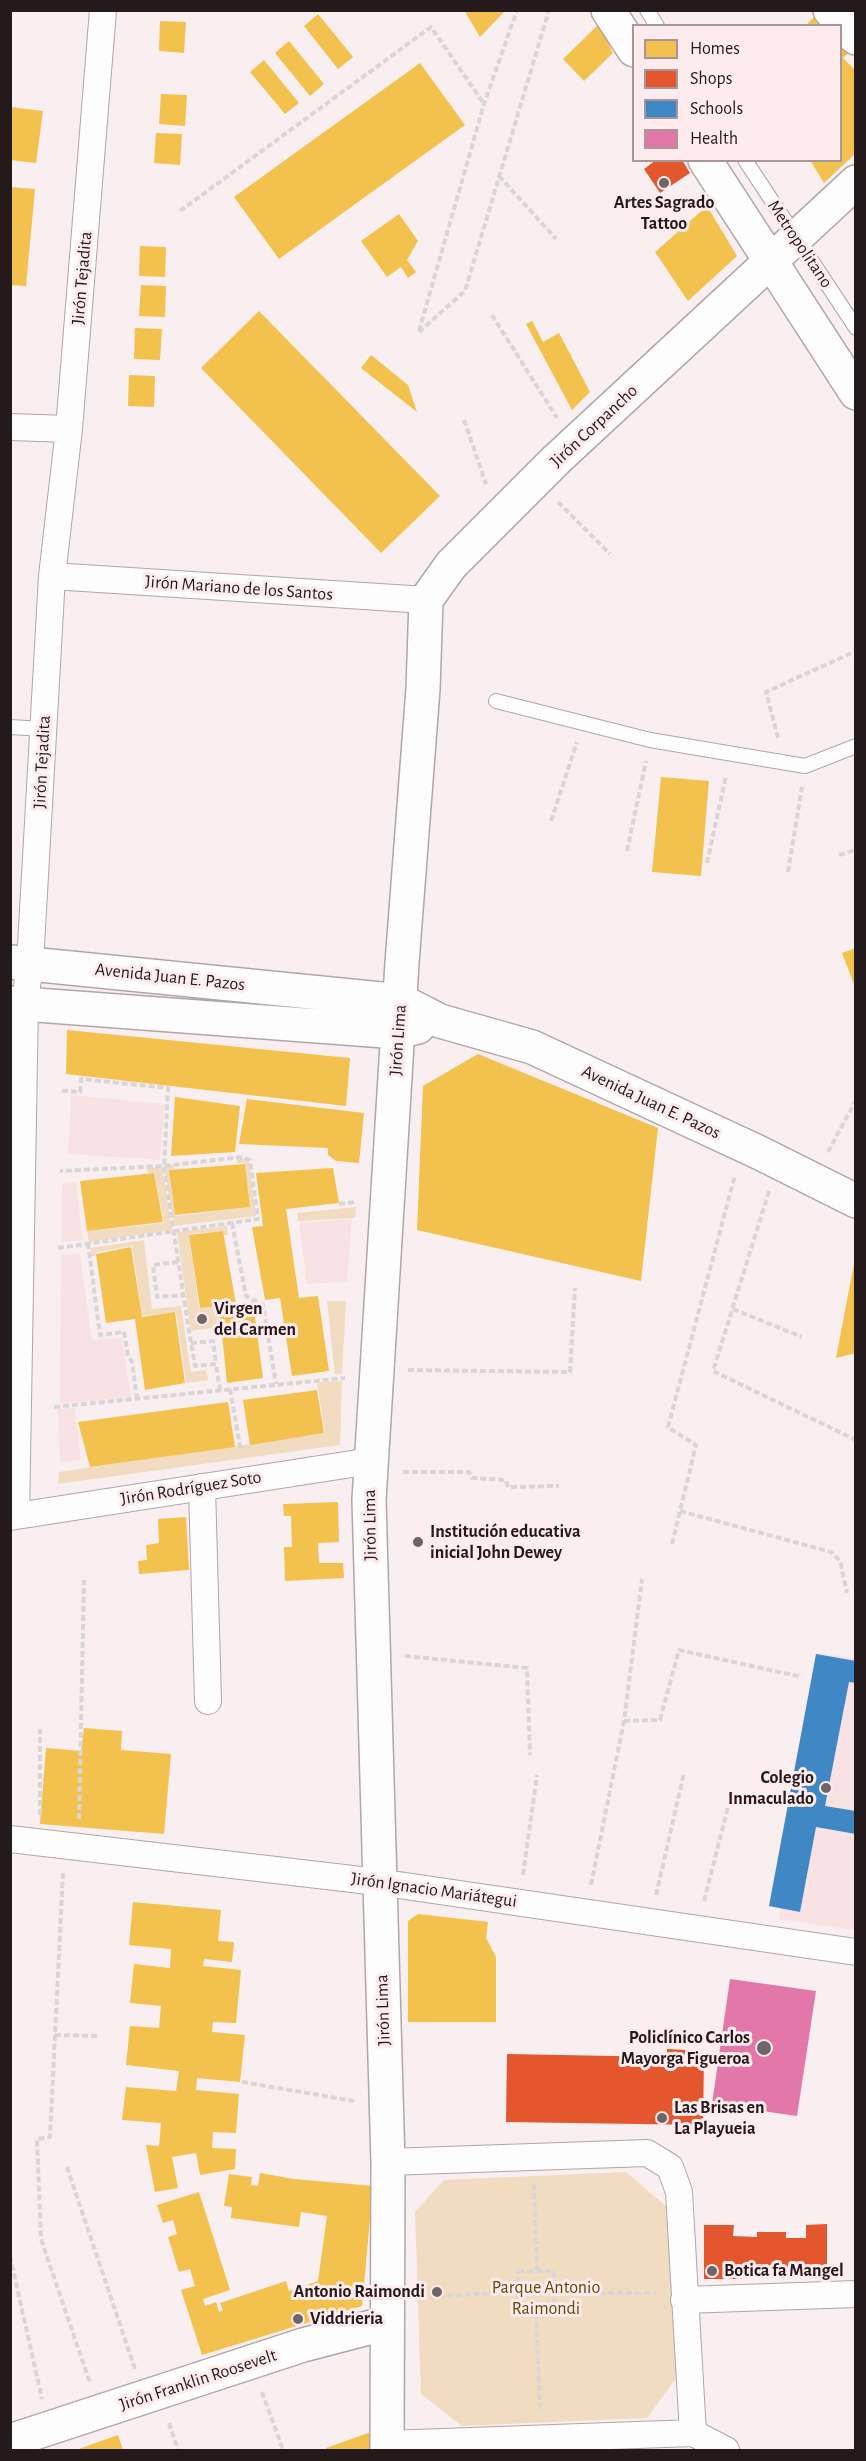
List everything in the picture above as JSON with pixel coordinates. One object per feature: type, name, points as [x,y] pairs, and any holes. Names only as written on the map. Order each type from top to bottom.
[{"type":"street","name":"Jirón Tejadita","points":[[13,1517],[20,962],[44,729],[52,576],[69,429],[103,10]]},
{"type":"street","points":[[608,10],[632,48]]},
{"type":"street","points":[[830,10],[855,38]]},
{"type":"street","points":[[706,162],[855,393]]},
{"type":"street","name":"Jirón Corpancho","points":[[426,600],[452,565],[536,480],[772,262],[855,182]]},
{"type":"street","points":[[10,427],[69,429]]},
{"type":"street","name":"Jirón Mariano de los Santos","points":[[52,576],[426,600]]},
{"type":"street","name":"Jirón Lima","points":[[387,2447],[388,2162],[378,1882],[370,1466],[364,1373],[399,1016],[423,688],[426,600]]},
{"type":"street","name":"Avenida Juan E. Pazos","points":[[20,962],[440,1021],[532,1047],[743,1145],[855,1201]]},
{"type":"street","name":"Avenida Juan E. Pazos","points":[[18,1003],[399,1016]]},
{"type":"street","name":"Jirón Rodríguez Soto","points":[[13,1517],[202,1487],[370,1466]]},
{"type":"street","points":[[202,1487],[208,1701]]},
{"type":"street","name":"Jirón Ignacio Mariátegui","points":[[10,1839],[378,1882],[855,1952]]},
{"type":"street","points":[[388,2162],[533,2159],[647,2153],[670,2167],[679,2192],[693,2433]]},
{"type":"street","points":[[684,2297],[855,2294]]},
{"type":"street","name":"Jirón Franklin Roosevelt","points":[[10,2441],[251,2362],[387,2310]]},
{"type":"street","points":[[387,2447],[693,2433],[726,2451]]},
{"type":"lane","points":[[647,10],[656,24]]},
{"type":"lane","name":"Metropolitano","points":[[746,162],[855,328]]},
{"type":"lane","points":[[496,701],[583,725],[650,740],[730,755],[805,765],[855,746]]},
{"type":"lane","points":[[10,727],[44,729]]},
{"type":"path","points":[[517,10],[484,104],[419,332],[465,291],[549,10]]},
{"type":"path","points":[[180,211],[431,27],[484,104]]},
{"type":"path","points":[[499,176],[556,239]]},
{"type":"path","points":[[492,315],[573,445]]},
{"type":"path","points":[[464,420],[498,519]]},
{"type":"path","points":[[536,480],[610,554]]},
{"type":"path","points":[[785,762],[766,692],[855,651]]},
{"type":"path","points":[[551,821],[583,725]]},
{"type":"path","points":[[627,850],[650,740]]},
{"type":"path","points":[[707,863],[730,755]]},
{"type":"path","points":[[788,872],[805,765]]},
{"type":"path","points":[[839,855],[855,850]]},
{"type":"path","points":[[62,1090],[80,1092],[81,1080],[168,1088],[164,1166],[191,1343],[195,1366],[216,1364]]},
{"type":"path","points":[[814,1180],[855,1100]]},
{"type":"path","points":[[672,1544],[696,1445],[668,1427],[743,1145]]},
{"type":"path","points":[[58,1248],[258,1219],[250,1160],[242,1157],[164,1166],[60,1171]]},
{"type":"path","points":[[778,1162],[713,1371],[855,1440]]},
{"type":"path","points":[[339,1204],[364,1201]]},
{"type":"path","points":[[232,1223],[246,1296],[263,1305],[276,1384]]},
{"type":"path","points":[[88,1243],[100,1335],[124,1332],[128,1356],[132,1362],[137,1399]]},
{"type":"path","points":[[178,1262],[153,1265],[157,1297],[183,1295]]},
{"type":"path","points":[[54,1407],[364,1373],[570,1372],[575,1288]]},
{"type":"path","points":[[733,1309],[802,1337]]},
{"type":"path","points":[[191,1343],[213,1341],[220,1390]]},
{"type":"path","points":[[230,1389],[241,1454]]},
{"type":"path","points":[[370,1466],[469,1472],[472,1478],[506,1480],[508,1486],[559,1486]]},
{"type":"path","points":[[680,1511],[831,1552],[840,1561],[847,1593]]},
{"type":"path","points":[[585,1912],[624,1721],[642,1578]]},
{"type":"path","points":[[84,1580],[72,1846],[55,2035],[50,2137],[37,2139],[41,2239],[100,2412]]},
{"type":"path","points":[[624,1721],[660,1720],[679,1650],[802,1677]]},
{"type":"path","points":[[373,1653],[527,1668],[530,1755]]},
{"type":"path","points":[[40,1729],[40,1842]]},
{"type":"path","points":[[650,1922],[684,1773]]},
{"type":"path","points":[[519,1902],[537,1775]]},
{"type":"path","points":[[696,1929],[729,1803]]},
{"type":"path","points":[[55,2035],[98,2036]]},
{"type":"path","points":[[242,2082],[386,2107]]},
{"type":"path","points":[[533,2159],[537,2270]]},
{"type":"path","points":[[67,2168],[145,2397]]},
{"type":"path","points":[[10,2256],[49,2428]]},
{"type":"path","points":[[518,2271],[554,2271],[554,2313],[518,2313],[518,2292],[518,2271]]},
{"type":"path","points":[[387,2310],[518,2292]]},
{"type":"path","points":[[554,2294],[684,2297]]},
{"type":"path","points":[[536,2313],[542,2440]]},
{"type":"path","points":[[251,2362],[283,2451]]},
{"type":"shaded area","points":[[71,1095],[165,1104],[160,1160],[68,1154]]},
{"type":"shaded area","points":[[76,1182],[83,1240],[61,1242],[62,1183]]},
{"type":"shaded area","points":[[352,1219],[347,1282],[307,1284],[299,1223]]},
{"type":"shaded area","points":[[80,1253],[92,1340],[122,1338],[131,1397],[60,1404],[61,1255]]},
{"type":"shaded area","points":[[75,1408],[81,1460],[60,1462],[58,1409]]},
{"type":"shaded area","name":"Colegio Inmaculado","points":[[817,1653],[855,1658],[855,1930],[779,1919]]},
{"type":"green space","points":[[236,1158],[249,1162],[256,1216],[174,1226],[164,1166],[173,1165],[174,1169],[169,1170],[175,1216],[250,1207],[245,1163],[237,1163]]},
{"type":"green space","points":[[162,1167],[172,1230],[89,1242],[87,1231],[164,1223],[154,1173],[148,1173],[147,1168]]},
{"type":"green space","points":[[356,1207],[355,1218],[298,1221],[297,1213]]},
{"type":"green space","points":[[227,1226],[228,1235],[224,1235],[223,1231],[189,1234],[199,1308],[218,1306],[220,1327],[191,1331],[177,1232]]},
{"type":"green space","points":[[144,1240],[152,1309],[181,1306],[191,1372],[206,1370],[208,1380],[186,1383],[176,1312],[142,1316],[132,1246],[96,1252],[95,1256],[92,1256],[90,1248]]},
{"type":"green space","points":[[327,1301],[346,1301],[342,1374],[335,1374]]},
{"type":"green space","points":[[342,1381],[340,1445],[58,1484],[59,1472],[325,1433],[317,1382]]},
{"type":"green space","name":"Parque Antonio Raimondi","points":[[626,2172],[666,2206],[677,2377],[647,2418],[462,2426],[421,2394],[415,2212],[444,2180]]},
{"type":"building: Homes","points":[[464,10],[506,10],[480,37]]},
{"type":"building: Homes","points":[[318,14],[353,57],[338,69],[304,26]]},
{"type":"building: Homes","points":[[814,17],[821,24],[807,24]]},
{"type":"building: Homes","points":[[160,21],[186,22],[184,53],[159,51]]},
{"type":"building: Homes","points":[[599,24],[613,53],[584,81],[563,59]]},
{"type":"building: Homes","points":[[289,41],[324,84],[310,96],[275,53]]},
{"type":"building: Homes","points":[[842,45],[850,52],[843,58],[856,71],[856,153],[824,183],[811,162],[842,162]]},
{"type":"building: Homes","points":[[264,60],[299,103],[285,114],[250,72]]},
{"type":"building: Homes","points":[[420,63],[465,125],[279,259],[234,197]]},
{"type":"building: Homes","points":[[161,94],[187,95],[185,126],[159,124]]},
{"type":"building: Homes","points":[[10,107],[43,111],[36,163],[10,160]]},
{"type":"building: Homes","points":[[156,133],[182,134],[180,165],[154,163]]},
{"type":"building: Homes","points":[[10,187],[35,189],[26,286],[10,285]]},
{"type":"building: Homes","points":[[707,206],[737,256],[688,301],[655,252]]},
{"type":"building: Homes","points":[[399,214],[418,241],[407,260],[416,272],[408,278],[401,267],[387,277],[361,241]]},
{"type":"building: Homes","points":[[140,246],[166,247],[165,277],[139,276]]},
{"type":"building: Homes","points":[[141,285],[166,286],[165,317],[139,316]]},
{"type":"building: Homes","points":[[259,311],[440,496],[381,553],[201,368]]},
{"type":"building: Homes","points":[[532,321],[543,342],[559,333],[590,392],[572,410],[526,324]]},
{"type":"building: Homes","points":[[135,328],[162,329],[160,360],[134,359]]},
{"type":"building: Homes","points":[[371,355],[408,385],[417,412],[361,368]]},
{"type":"building: Homes","points":[[129,375],[155,376],[154,407],[128,406]]},
{"type":"building: Homes","points":[[661,777],[709,781],[701,876],[652,872]]},
{"type":"building: Homes","points":[[856,948],[856,987],[855,987],[842,953]]},
{"type":"building: Homes","points":[[67,1030],[350,1058],[346,1106],[66,1074]]},
{"type":"building: Homes","points":[[478,1054],[658,1128],[641,1281],[417,1230],[423,1086]]},
{"type":"building: Homes","points":[[175,1097],[240,1106],[235,1152],[171,1156]]},
{"type":"building: Homes","points":[[247,1099],[364,1113],[359,1163],[336,1161],[328,1155],[328,1148],[239,1144]]},
{"type":"building: Homes","points":[[245,1164],[250,1207],[175,1215],[169,1170]]},
{"type":"building: Homes","points":[[333,1168],[339,1203],[286,1209],[299,1298],[318,1296],[329,1371],[292,1376],[280,1298],[265,1300],[252,1227],[263,1226],[256,1173]]},
{"type":"building: Homes","points":[[154,1173],[163,1222],[87,1231],[80,1181]]},
{"type":"building: Homes","points":[[223,1231],[236,1304],[253,1302],[263,1378],[227,1383],[219,1306],[200,1308],[189,1235]]},
{"type":"building: Homes","points":[[131,1247],[142,1317],[175,1312],[185,1383],[145,1390],[135,1319],[106,1323],[96,1254]]},
{"type":"building: Homes","points":[[854,1264],[856,1353],[836,1358]]},
{"type":"building: Homes","points":[[317,1390],[324,1433],[250,1445],[243,1400]]},
{"type":"building: Homes","points":[[228,1402],[235,1447],[90,1467],[78,1422]]},
{"type":"building: Homes","points":[[338,1502],[339,1542],[318,1543],[319,1563],[343,1563],[344,1578],[285,1581],[284,1547],[292,1547],[291,1516],[284,1516],[283,1504]]},
{"type":"building: Homes","points":[[186,1517],[189,1570],[139,1574],[138,1561],[147,1560],[146,1545],[159,1543],[158,1519]]},
{"type":"building: Homes","points":[[84,1728],[122,1731],[121,1750],[171,1754],[164,1834],[40,1824],[46,1748],[81,1751]]},
{"type":"building: Homes","points":[[133,1902],[221,1910],[218,1941],[234,1942],[232,1962],[204,1959],[203,1966],[241,1970],[236,2023],[213,2022],[212,2032],[245,2035],[240,2082],[197,2078],[196,2090],[239,2094],[236,2133],[213,2132],[212,2148],[236,2149],[235,2169],[200,2175],[196,2153],[172,2157],[178,2188],[155,2192],[146,2145],[159,2146],[161,2123],[122,2120],[126,2087],[176,2091],[179,2071],[126,2065],[130,2026],[159,2028],[161,2006],[130,2003],[134,1964],[170,1968],[171,1949],[129,1945]]},
{"type":"building: Homes","points":[[418,1914],[488,1922],[486,1938],[496,1957],[496,2022],[408,2022],[408,1921]]},
{"type":"building: Homes","points":[[260,2173],[294,2179],[373,2186],[362,2306],[202,2355],[181,2290],[195,2286],[190,2269],[179,2272],[168,2237],[177,2234],[173,2220],[163,2223],[157,2205],[199,2192],[230,2290],[203,2299],[205,2306],[216,2302],[219,2312],[223,2310],[220,2303],[286,2281],[289,2291],[318,2281],[327,2216],[301,2212],[299,2227],[231,2218],[232,2207],[224,2206],[229,2174],[252,2177],[251,2185],[258,2186]]},
{"type":"building: Homes","points":[[371,2432],[372,2450],[327,2450],[326,2448]]},
{"type":"building: Homes","points":[[118,2435],[123,2450],[76,2450]]},
{"type":"building: Shops","name":"Artes Sagrado Tattoo","points":[[653,162],[683,162],[690,173],[660,193],[644,169]]},
{"type":"building: Shops","points":[[667,2049],[687,2050],[686,2055],[704,2056],[703,2125],[506,2122],[507,2054],[667,2057]]},
{"type":"building: Shops","points":[[827,2224],[827,2277],[796,2276],[796,2271],[776,2271],[776,2277],[759,2277],[759,2271],[742,2271],[742,2279],[704,2279],[704,2225],[734,2225],[733,2236],[757,2237],[757,2232],[786,2232],[786,2238],[806,2238],[806,2225]]},
{"type":"building: Schools","points":[[816,1654],[856,1661],[856,1683],[849,1682],[825,1806],[856,1811],[856,1834],[816,1827],[800,1912],[769,1906]]},
{"type":"building: Health","name":"Policlínico Carlos Mayorga Figueroa","points":[[730,1979],[816,1991],[797,2116],[712,2104]]},
{"type":"place","name":"Artes Sagrado Tattoo","points":[[664,183]]},
{"type":"place","name":"Virgen del Carmen","points":[[202,1319]]},
{"type":"place","name":"Institución educativa inicial John Dewey","points":[[418,1542]]},
{"type":"place","name":"Colegio Inmaculado","points":[[826,1788]]},
{"type":"place","name":"Policlínico Carlos Mayorga Figueroa","points":[[764,2048]]},
{"type":"place","name":"Las Brisas en La Playueia","points":[[662,2118]]},
{"type":"place","name":"Botica fa Mangel","points":[[712,2271]]},
{"type":"place","name":"Antonio Raimondi","points":[[437,2292]]},
{"type":"place","name":"Viddrieria","points":[[298,2319]]}]
